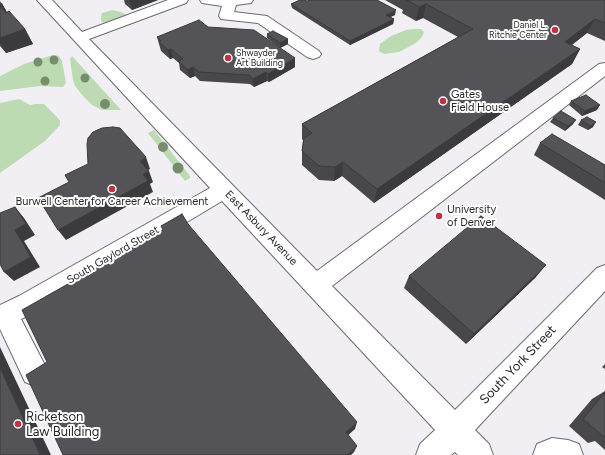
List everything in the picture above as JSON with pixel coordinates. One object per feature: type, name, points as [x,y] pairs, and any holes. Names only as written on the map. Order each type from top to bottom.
[{"type":"street","name":"East Asbury Avenue","points":[[44,0],[478,455]]},
{"type":"street","points":[[79,38],[181,0]]},
{"type":"street","points":[[207,0],[230,2],[246,0]]},
{"type":"street","points":[[230,2],[226,16],[262,19],[313,54]]},
{"type":"street","points":[[316,285],[605,68]]},
{"type":"street","name":"South Gaylord Street","points":[[3,316],[102,267],[224,190]]},
{"type":"street","name":"South York Street","points":[[431,455],[605,275]]},
{"type":"street","points":[[3,316],[35,373]]},
{"type":"street","points":[[548,455],[552,453],[568,455]]},
{"type":"green space","points":[[112,10],[127,15],[104,23],[101,21],[102,13]]},
{"type":"green space","points":[[421,29],[424,32],[422,37],[416,43],[399,52],[384,54],[379,51],[380,44],[391,36],[406,30]]},
{"type":"green space","points":[[53,55],[59,56],[62,61],[66,83],[63,87],[40,86],[0,91],[0,76],[24,64]]},
{"type":"green space","points":[[72,56],[121,110],[102,110],[92,105],[83,96],[75,86],[73,80],[70,59]]},
{"type":"green space","points":[[19,99],[30,105],[44,104],[57,117],[60,121],[60,125],[45,141],[0,173],[0,103]]},
{"type":"green space","points":[[154,130],[190,178],[185,181],[148,133]]},
{"type":"building","points":[[300,0],[377,0],[396,10],[386,15],[394,19],[350,41],[291,4]]},
{"type":"building","name":"Gates Field House","points":[[407,0],[605,0],[605,23],[595,19],[565,42],[580,49],[377,189],[343,162],[335,167],[319,166],[302,151],[304,138],[312,133],[302,124],[473,29],[426,4],[419,7]]},
{"type":"building","points":[[0,6],[6,13],[9,11],[25,29],[0,38]]},
{"type":"building","name":"Shwayder Art Building","points":[[199,20],[208,27],[254,30],[295,58],[268,74],[266,72],[253,79],[249,75],[199,72],[193,67],[188,70],[178,61],[183,59],[171,49],[168,50],[159,42],[161,41],[157,37]]},
{"type":"building","points":[[273,31],[288,39],[280,43],[267,34]]},
{"type":"building","points":[[586,95],[600,105],[585,111],[571,101]]},
{"type":"building","points":[[561,111],[576,120],[568,126],[553,118]]},
{"type":"building","points":[[587,117],[596,122],[590,126],[581,120]]},
{"type":"building","name":"Burwell Center for Career Achievement","points":[[102,128],[120,128],[146,157],[140,161],[149,171],[143,174],[148,181],[58,230],[38,198],[69,182],[65,175],[88,164],[87,144],[88,138],[93,132]]},
{"type":"building","points":[[552,134],[605,165],[605,183],[540,143]]},
{"type":"building","points":[[15,207],[26,224],[15,230],[31,257],[4,272],[0,264],[0,213]]},
{"type":"building","points":[[182,214],[188,224],[357,422],[346,432],[357,446],[347,455],[63,455],[26,375],[47,362],[22,310],[163,230],[161,226]]},
{"type":"building","points":[[481,216],[546,265],[474,334],[409,276]]},
{"type":"building","name":"Ricketson Law Building","points":[[0,368],[40,455],[0,455]]},
{"type":"building","points":[[605,392],[605,435],[604,437],[583,419]]},
{"type":"place","name":"Daniel L. Ritchie Center","points":[[555,30]]},
{"type":"place","name":"Shwayder Art Building","points":[[228,58]]},
{"type":"place","name":"Gates Field House","points":[[443,101]]},
{"type":"place","name":"Burwell Center for Career Achievement","points":[[112,189]]},
{"type":"place","name":"University of Denver","points":[[439,216]]},
{"type":"place","name":"Ricketson Law Building","points":[[18,424]]}]
